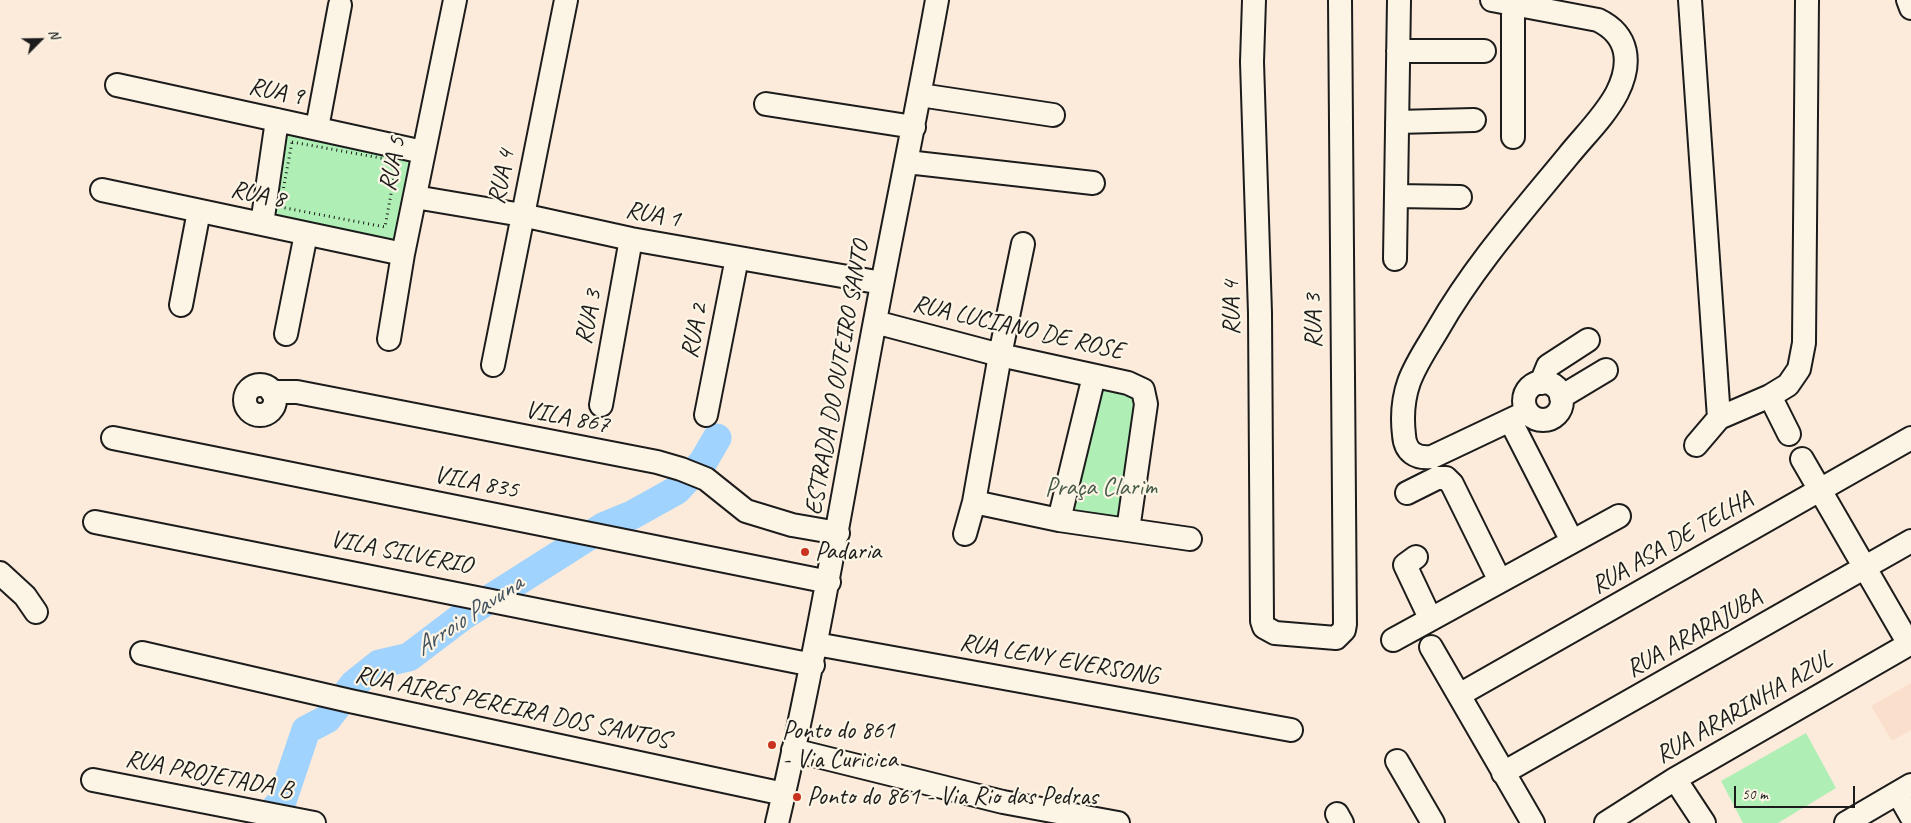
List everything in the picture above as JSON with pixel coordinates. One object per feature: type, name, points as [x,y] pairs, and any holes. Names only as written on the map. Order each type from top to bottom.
[{"type":"street","name":"RUA 5","points":[[389,340],[403,254],[455,0]]},
{"type":"street","name":"RUA 4","points":[[492,365],[566,0]]},
{"type":"street","name":"ESTRADA DO OUTEIRO SANTO","points":[[777,823],[829,582],[882,283],[908,162],[937,0]]},
{"type":"street","name":"RUA 4","points":[[1254,0],[1252,62],[1260,313],[1262,614],[1264,627],[1269,632],[1336,638]]},
{"type":"street","name":"RUA 3","points":[[1336,638],[1344,630],[1345,624],[1340,0]]},
{"type":"street","points":[[1396,259],[1400,0]]},
{"type":"street","points":[[1690,0],[1719,418]]},
{"type":"street","points":[[1696,445],[1719,418],[1770,396],[1788,385],[1799,369],[1804,343],[1807,0]]},
{"type":"street","points":[[1908,0],[1911,8]]},
{"type":"street","points":[[1513,137],[1502,2],[1598,20],[1612,27],[1620,36],[1624,46],[1625,68],[1617,93],[1599,118],[1507,228],[1452,305],[1421,358],[1409,383],[1404,406],[1404,436],[1410,450],[1421,458],[1432,456],[1519,416],[1538,420],[1551,419],[1560,409],[1561,396],[1554,386],[1541,383],[1535,384],[1526,394],[1524,406],[1519,416],[1572,542]]},
{"type":"street","points":[[317,128],[340,6]]},
{"type":"street","points":[[1398,51],[1484,51]]},
{"type":"street","name":"RUA 9","points":[[117,85],[423,152]]},
{"type":"street","points":[[920,95],[1053,115]]},
{"type":"street","points":[[766,104],[914,127]]},
{"type":"street","points":[[262,224],[277,120]]},
{"type":"street","points":[[1397,122],[1474,120]]},
{"type":"street","points":[[908,162],[1093,183]]},
{"type":"street","name":"RUA 8","points":[[102,190],[403,254]]},
{"type":"street","points":[[1396,196],[1460,197]]},
{"type":"street","name":"RUA 1","points":[[415,197],[522,215],[632,239],[882,283]]},
{"type":"street","points":[[181,304],[199,211]]},
{"type":"street","points":[[286,334],[306,234]]},
{"type":"street","name":"RUA 3","points":[[601,405],[632,239]]},
{"type":"street","points":[[965,534],[974,502],[1000,355],[1023,244]]},
{"type":"street","name":"RUA 2","points":[[706,415],[737,258]]},
{"type":"street","name":"RUA LUCIANO DE ROSE","points":[[875,322],[1000,355],[1133,385],[1145,394],[1146,404],[1128,530]]},
{"type":"street","points":[[1541,383],[1548,366],[1588,340]]},
{"type":"street","points":[[1561,396],[1606,370]]},
{"type":"street","points":[[1059,520],[1094,376]]},
{"type":"street","name":"VILA 867","points":[[272,392],[296,392],[681,469],[706,479],[746,511],[792,525],[838,533]]},
{"type":"street","points":[[1770,396],[1789,434]]},
{"type":"street","name":"VILA 835","points":[[113,438],[829,582]]},
{"type":"street","name":"RUA ASA DE TELHA","points":[[1459,696],[1911,438]]},
{"type":"street","points":[[1802,459],[1910,644]]},
{"type":"street","points":[[1407,493],[1437,478],[1446,478],[1455,490],[1500,581]]},
{"type":"street","points":[[974,502],[1059,520],[1190,539]]},
{"type":"street","points":[[1393,640],[1619,516]]},
{"type":"street","name":"VILA SILVERIO","points":[[95,522],[506,602],[814,655]]},
{"type":"street","name":"RUA ARARAJUBA","points":[[1504,774],[1911,541]]},
{"type":"street","points":[[1416,557],[1406,565],[1430,618]]},
{"type":"street","points":[[0,573],[25,596],[36,612]]},
{"type":"street","name":"RUA ARARINHA AZUL","points":[[1614,821],[1675,780],[1910,644]]},
{"type":"street","points":[[1431,647],[1533,823]]},
{"type":"street","name":"RUA AIRES PEREIRA DOS SANTOS","points":[[142,653],[350,701],[784,794]]},
{"type":"street","name":"RUA LENY EVERSONG","points":[[814,655],[1291,730]]},
{"type":"street","points":[[792,750],[1003,802],[1118,823]]},
{"type":"street","points":[[1397,761],[1433,823]]},
{"type":"street","name":"RUA PROJETADA B","points":[[93,780],[314,823]]},
{"type":"street","points":[[1675,780],[1704,823]]},
{"type":"street","points":[[1846,823],[1904,789],[1911,816]]},
{"type":"path","points":[[292,142],[397,161],[385,227],[280,208],[292,142]]},
{"type":"shaded area","points":[[1911,683],[1911,730],[1892,741],[1871,706]]},
{"type":"green space","points":[[283,130],[416,160],[400,247],[270,218]]},
{"type":"green space","name":"Praça Clarim","points":[[1094,376],[1138,386],[1128,530],[1059,520]]},
{"type":"green space","points":[[1806,733],[1836,788],[1778,823],[1743,823],[1721,781]]},
{"type":"waterway","name":"Arroio Pavuna","points":[[262,823],[282,801],[306,730],[327,719],[354,684],[379,664],[409,657],[463,616],[603,527],[632,515],[677,490],[703,462],[717,438]]},
{"type":"place","name":"Padaria","points":[[805,552]]},
{"type":"place","name":"Ponto do 861 - Via Curicica","points":[[772,745]]},
{"type":"place","name":"Ponto do 861 - Via Rio das Pedras","points":[[797,797]]}]
